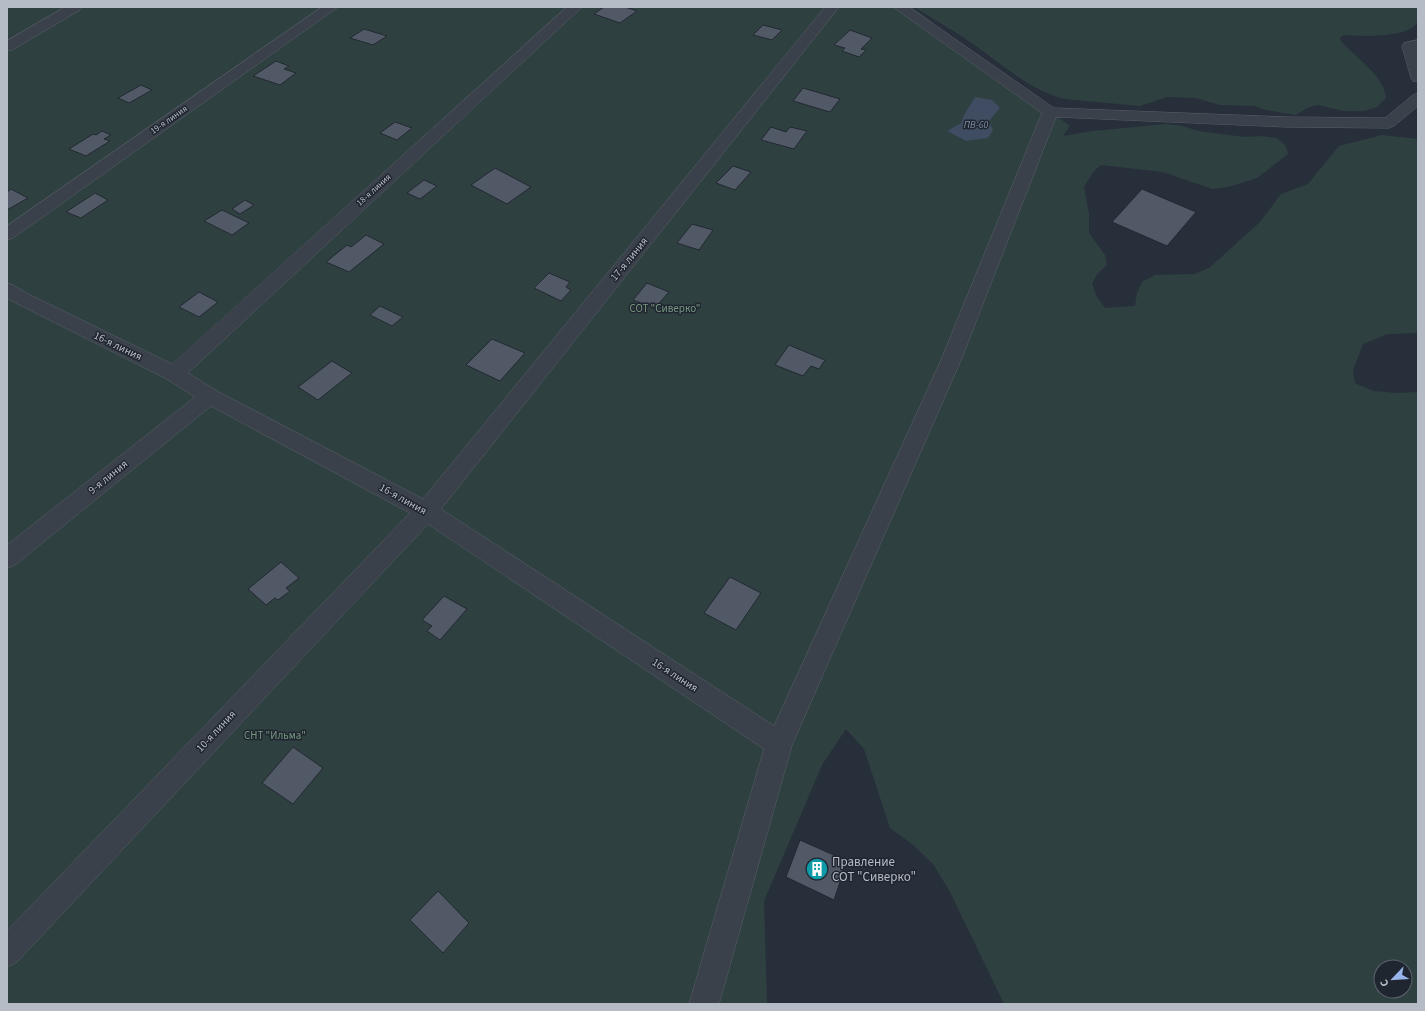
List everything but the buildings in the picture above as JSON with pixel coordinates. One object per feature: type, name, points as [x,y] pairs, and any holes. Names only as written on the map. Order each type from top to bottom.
[{"type":"street","points":[[7,47],[75,7]]},
{"type":"street","name":"19-я линия","points":[[7,234],[331,7]]},
{"type":"street","name":"18-я линия","points":[[174,374],[574,7]]},
{"type":"street","name":"17-я линия","points":[[426,511],[832,7]]},
{"type":"street","points":[[900,7],[1050,112],[1286,122],[1389,123],[1418,98]]},
{"type":"street","points":[[1418,44],[1409,46],[1418,78]]},
{"type":"street","points":[[704,1004],[779,744],[950,360],[1050,112]]},
{"type":"street","name":"16-я линия","points":[[12,298],[174,374],[210,396],[426,511],[779,744]]},
{"type":"street","name":"9-я линия","points":[[7,558],[210,396]]},
{"type":"street","name":"10-я линия","points":[[7,952],[426,511]]},
{"type":"green space","points":[[7,7],[912,7],[1070,126],[1063,136],[1093,131],[1166,124],[1183,126],[1198,131],[1245,137],[1261,136],[1277,138],[1286,146],[1288,154],[1257,178],[1228,187],[1212,189],[1163,172],[1101,165],[1093,172],[1084,187],[1089,214],[1089,233],[1105,255],[1107,265],[1097,274],[1092,284],[1097,297],[1105,308],[1135,306],[1137,293],[1142,282],[1155,275],[1195,274],[1209,268],[1260,222],[1281,194],[1308,184],[1339,146],[1382,135],[1418,139],[1418,333],[1388,334],[1363,344],[1353,370],[1355,383],[1373,391],[1397,393],[1418,392],[1418,1004],[1004,1004],[950,892],[933,864],[912,844],[890,828],[864,749],[846,729],[822,765],[764,901],[767,1004],[7,1004]]},
{"type":"green space","points":[[914,7],[1418,7],[1418,20],[1414,26],[1396,33],[1373,36],[1344,35],[1340,38],[1344,45],[1367,66],[1382,84],[1386,98],[1377,107],[1364,111],[1343,111],[1318,105],[1309,107],[1296,115],[1266,110],[1254,106],[1220,105],[1196,98],[1167,97],[1140,106],[1065,99],[1029,84],[968,41]]},
{"type":"water","name":"ПВ-60","points":[[975,97],[992,100],[1000,108],[989,121],[993,130],[988,138],[966,141],[947,131],[961,123]]},
{"type":"place","name":"Правление СОТ \"Сиверко\"","points":[[817,869]]},
{"type":"park label","name":"СОТ \"Сиверко\"","points":[[665,308]]},
{"type":"park label","name":"СНТ \"Ильма\"","points":[[275,735]]}]
